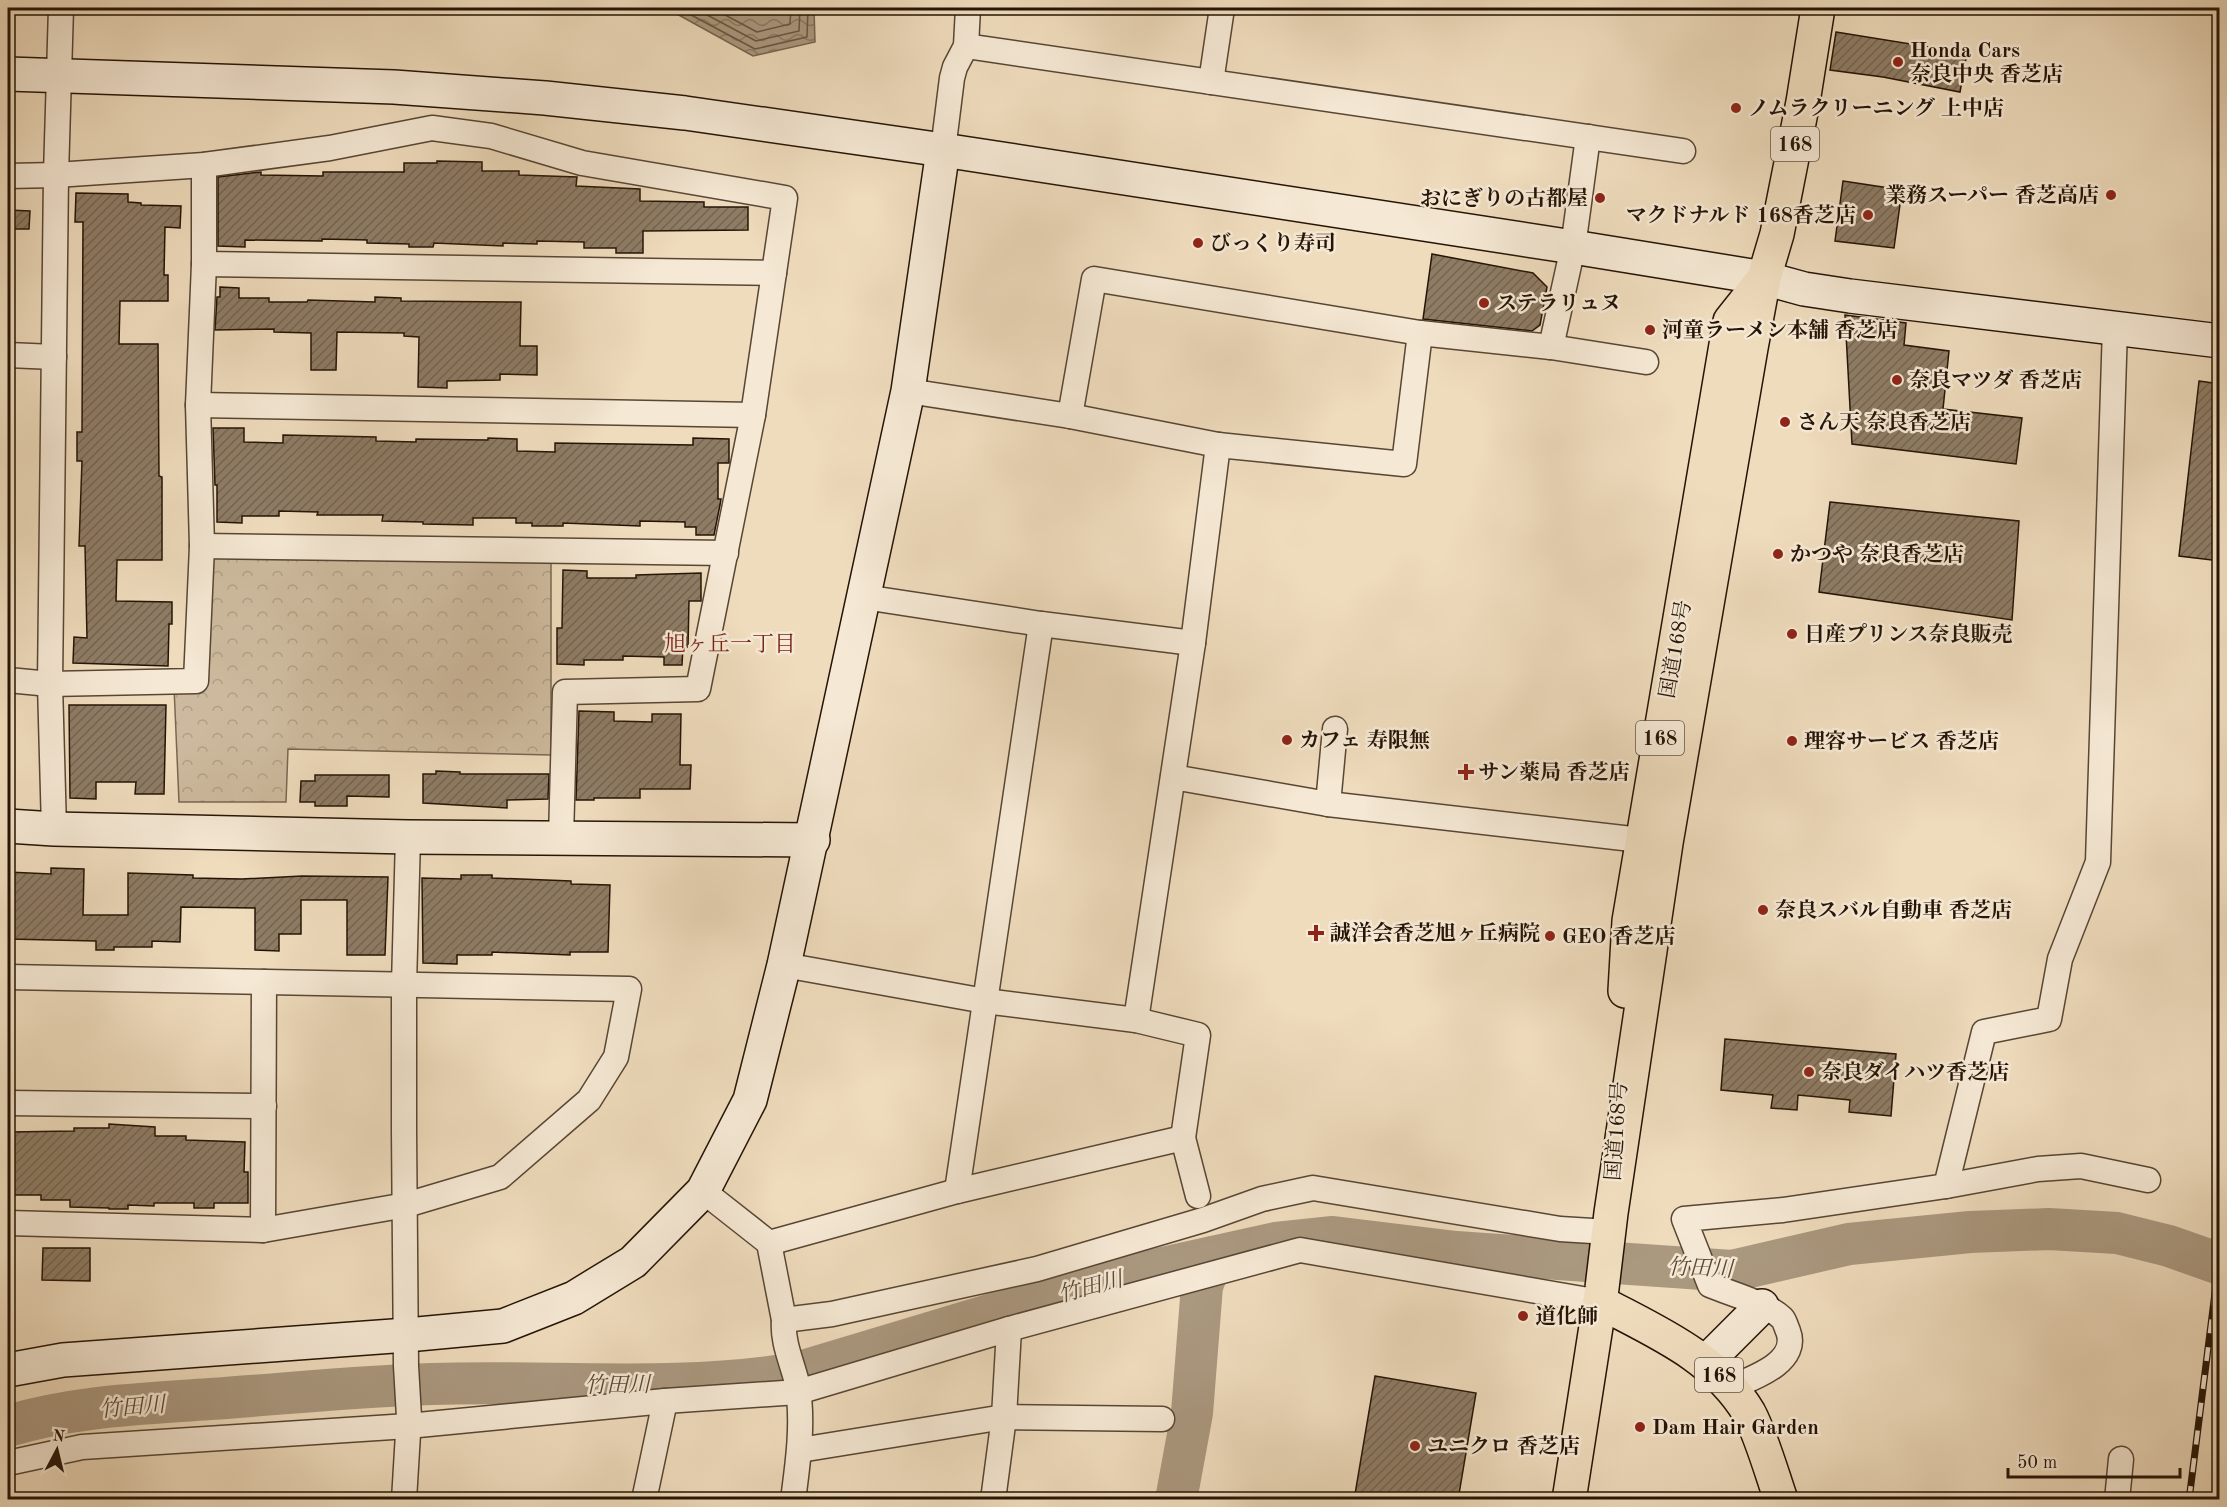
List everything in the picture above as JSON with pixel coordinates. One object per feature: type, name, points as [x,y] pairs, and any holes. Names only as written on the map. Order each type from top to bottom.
[{"type":"highway","name":"国道168号","points":[[1601,1295],[1610,1222],[1629,921],[1654,842],[1730,321],[1764,278],[1777,234],[1803,102],[1818,8]]},
{"type":"highway","name":"168","points":[[1569,1500],[1601,1295],[1706,1363],[1732,1387],[1750,1416],[1781,1500]]},
{"type":"street","points":[[54,829],[50,684],[56,175],[61,8]]},
{"type":"street","points":[[8,1370],[63,1360],[406,1350],[503,1326],[574,1298],[633,1262],[703,1191],[750,1100],[813,840],[908,391],[952,78],[954,67],[966,46],[968,8]]},
{"type":"street","points":[[1211,82],[1222,8]]},
{"type":"street","points":[[966,46],[1683,151]]},
{"type":"street","points":[[8,74],[394,87],[685,113],[943,150],[1573,247],[1764,278],[1804,289],[1850,296],[2220,341]]},
{"type":"street","points":[[8,176],[204,165],[330,148],[432,128],[491,136],[582,163],[785,198],[753,415],[698,689],[565,692],[561,838]]},
{"type":"street","points":[[1551,347],[1573,247],[1588,137]]},
{"type":"street","points":[[8,680],[50,684],[196,681],[202,546],[198,405],[204,264],[204,165]]},
{"type":"street","points":[[204,264],[774,273]]},
{"type":"street","points":[[1070,416],[1094,279],[1420,333],[1551,347],[1646,362]]},
{"type":"street","points":[[1946,1186],[1984,1032],[2049,1019],[2060,959],[2098,862],[2115,327]]},
{"type":"street","points":[[908,391],[1070,416],[1218,445],[1404,464],[1420,333]]},
{"type":"street","points":[[8,355],[54,357]]},
{"type":"street","points":[[198,405],[753,415]]},
{"type":"street","points":[[1136,1020],[1193,643],[1218,445]]},
{"type":"street","points":[[202,546],[726,554]]},
{"type":"street","points":[[864,597],[1041,624],[1193,643]]},
{"type":"street","points":[[957,1191],[1041,624]]},
{"type":"street","points":[[1328,804],[1335,729]]},
{"type":"street","points":[[1173,777],[1328,804],[1654,842]]},
{"type":"street","points":[[8,826],[408,837],[813,840]]},
{"type":"street","points":[[404,1500],[409,1421],[406,1350],[404,985],[408,837]]},
{"type":"street","points":[[784,965],[984,1001],[1136,1020],[1198,1035],[1183,1137],[1198,1196]]},
{"type":"street","points":[[8,977],[629,989],[616,1057],[589,1100],[500,1177],[406,1205],[263,1230],[8,1223]]},
{"type":"street","points":[[263,1230],[264,982]]},
{"type":"street","points":[[8,1103],[264,1106]]},
{"type":"street","points":[[769,1243],[957,1191],[1183,1137]]},
{"type":"street","points":[[1732,1387],[1767,1372],[1784,1357],[1790,1337],[1783,1319],[1762,1306],[1710,1285],[1684,1219],[1783,1210],[1946,1186],[2038,1169],[2081,1166],[2148,1180]]},
{"type":"street","points":[[783,1326],[1037,1269],[1203,1220],[1262,1199],[1312,1188],[1560,1230],[1610,1222]]},
{"type":"street","points":[[703,1191],[769,1243],[783,1326],[797,1388],[800,1450],[793,1500]]},
{"type":"street","points":[[8,1463],[82,1447],[665,1401],[797,1388],[1300,1250],[1601,1295]]},
{"type":"street","points":[[1706,1363],[1762,1306]]},
{"type":"street","points":[[993,1500],[1004,1417],[1009,1329]]},
{"type":"street","points":[[644,1500],[665,1401]]},
{"type":"street","points":[[800,1450],[1004,1417],[1162,1419]]},
{"type":"street","points":[[2117,1500],[2121,1459]]},
{"type":"green space","points":[[205,550],[551,556],[551,755],[288,749],[286,802],[179,802],[174,687],[202,685]]},
{"type":"water","points":[[666,8],[814,8],[815,42],[753,56]]},
{"type":"building","name":"Honda Cars 奈良中央 香芝店","points":[[1836,32],[1967,53],[1960,92],[1883,77],[1830,70]]},
{"type":"building","points":[[437,161],[482,162],[482,171],[519,171],[519,175],[577,177],[576,186],[640,189],[640,201],[704,202],[704,207],[748,207],[748,230],[643,231],[643,253],[616,253],[616,248],[584,248],[584,242],[537,241],[537,244],[503,243],[503,246],[434,243],[433,247],[409,247],[409,244],[367,243],[367,240],[245,240],[245,247],[218,246],[218,177],[261,172],[261,175],[323,176],[323,172],[404,172],[404,163],[437,163]]},
{"type":"building","name":"マクドナルド 168香芝店","points":[[1843,181],[1902,190],[1894,248],[1835,241]]},
{"type":"building","points":[[76,193],[128,194],[128,202],[141,203],[141,205],[181,206],[180,228],[165,227],[164,275],[168,275],[168,301],[120,301],[119,344],[158,344],[162,560],[117,560],[116,601],[172,602],[168,666],[73,663],[74,637],[87,638],[85,546],[79,546],[82,461],[77,461],[77,432],[82,432],[83,222],[75,222]]},
{"type":"building","points":[[8,210],[30,211],[29,229],[8,229]]},
{"type":"building","name":"ステラリュヌ","points":[[1432,254],[1533,273],[1547,287],[1540,325],[1532,331],[1423,319]]},
{"type":"building","points":[[220,287],[239,288],[239,298],[269,298],[269,302],[307,302],[308,300],[375,302],[375,297],[401,298],[401,301],[521,302],[520,346],[537,346],[537,375],[500,374],[500,380],[447,381],[447,388],[418,387],[419,337],[404,336],[404,333],[337,332],[336,370],[311,370],[311,333],[274,332],[274,329],[215,330],[217,297],[220,297]]},
{"type":"building","name":"奈良マツダ 香芝店","points":[[1845,315],[1906,323],[1904,345],[1949,351],[1943,409],[2022,418],[2016,464],[1852,444]]},
{"type":"building","points":[[2199,381],[2220,384],[2220,561],[2179,556]]},
{"type":"building","points":[[213,428],[244,428],[244,442],[283,443],[283,435],[376,437],[376,441],[416,442],[416,439],[488,440],[488,438],[517,439],[517,451],[555,452],[555,443],[693,445],[693,438],[729,439],[729,463],[718,463],[718,499],[721,499],[714,535],[696,535],[696,527],[685,527],[685,522],[640,521],[640,526],[563,523],[563,526],[532,526],[532,523],[516,523],[516,518],[473,518],[473,525],[423,524],[423,522],[382,521],[383,515],[317,515],[318,512],[279,511],[279,516],[242,516],[242,523],[217,522]]},
{"type":"building","points":[[1830,502],[2019,521],[2012,620],[1819,592]]},
{"type":"building","points":[[563,570],[587,571],[587,578],[636,578],[636,575],[701,573],[701,601],[689,601],[688,647],[683,647],[682,665],[664,665],[664,657],[623,656],[623,660],[584,660],[584,665],[557,664],[557,628],[562,628]]},
{"type":"building","points":[[69,705],[166,705],[164,794],[135,794],[136,782],[96,782],[96,799],[70,798]]},
{"type":"building","points":[[579,711],[614,712],[614,721],[652,722],[652,714],[681,714],[680,765],[691,765],[690,789],[640,789],[640,798],[576,800]]},
{"type":"building","points":[[436,771],[460,772],[460,774],[549,774],[548,799],[507,800],[507,808],[423,803],[423,774],[436,774]]},
{"type":"building","points":[[315,775],[389,775],[389,797],[347,796],[347,806],[315,806],[315,802],[300,802],[301,781],[315,781]]},
{"type":"building","points":[[51,868],[84,869],[83,915],[128,915],[128,873],[242,879],[302,876],[388,877],[385,955],[347,955],[347,900],[301,900],[301,934],[279,934],[279,951],[255,950],[255,908],[181,907],[180,942],[152,941],[152,947],[114,947],[114,950],[96,950],[96,941],[8,939],[8,872],[51,874]]},
{"type":"building","points":[[461,875],[492,875],[492,878],[610,885],[608,952],[570,952],[570,955],[492,952],[492,955],[457,955],[457,964],[423,963],[422,878],[461,879]]},
{"type":"building","name":"奈良ダイハツ香芝店","points":[[1725,1039],[1896,1054],[1891,1116],[1849,1112],[1850,1100],[1798,1095],[1797,1110],[1771,1108],[1773,1095],[1721,1090]]},
{"type":"building","points":[[109,1124],[155,1127],[155,1136],[186,1136],[186,1140],[245,1142],[244,1172],[248,1172],[248,1203],[214,1203],[214,1208],[194,1208],[194,1203],[154,1203],[154,1206],[128,1205],[128,1209],[109,1209],[70,1207],[70,1200],[41,1200],[41,1195],[12,1195],[10,1132],[74,1131],[74,1128],[109,1128]]},
{"type":"building","points":[[43,1248],[90,1248],[90,1281],[42,1280]]},
{"type":"building","name":"ユニクロ 香芝店","points":[[1375,1376],[1476,1393],[1458,1500],[1354,1500]]},
{"type":"waterway","name":"竹田川","points":[[8,1426],[57,1414],[108,1407],[349,1388],[477,1383],[706,1383],[796,1373],[1099,1282],[1276,1243],[1333,1237],[1456,1252],[1732,1271],[1849,1244],[1970,1232],[2049,1229],[2117,1233],[2169,1246],[2220,1264]]},
{"type":"waterway","name":"竹田川","points":[[1176,1500],[1192,1413],[1202,1286],[1213,1257]]},
{"type":"railway","points":[[2189,1500],[2220,1253]]},
{"type":"place","name":"Honda Cars 奈良中央 香芝店","points":[[1898,62]]},
{"type":"place","name":"ノムラクリーニング 上中店","points":[[1736,108]]},
{"type":"place","name":"業務スーパー 香芝高店","points":[[2111,195]]},
{"type":"place","name":"おにぎりの古都屋","points":[[1600,198]]},
{"type":"place","name":"マクドナルド 168香芝店","points":[[1868,215]]},
{"type":"place","name":"びっくり寿司","points":[[1198,243]]},
{"type":"place","name":"ステラリュヌ","points":[[1484,303]]},
{"type":"place","name":"河童ラーメン本舗 香芝店","points":[[1650,330]]},
{"type":"place","name":"奈良マツダ 香芝店","points":[[1897,380]]},
{"type":"place","name":"さん天 奈良香芝店","points":[[1785,422]]},
{"type":"place","name":"かつや 奈良香芝店","points":[[1778,554]]},
{"type":"place","name":"日産プリンス奈良販売","points":[[1792,634]]},
{"type":"place","name":"カフェ 寿限無","points":[[1287,740]]},
{"type":"place","name":"理容サービス 香芝店","points":[[1792,741]]},
{"type":"place","name":"サン薬局 香芝店","points":[[1466,772]]},
{"type":"place","name":"奈良スバル自動車 香芝店","points":[[1763,910]]},
{"type":"place","name":"誠洋会香芝旭ヶ丘病院","points":[[1316,933]]},
{"type":"place","name":"GEO 香芝店","points":[[1550,936]]},
{"type":"place","name":"奈良ダイハツ香芝店","points":[[1809,1072]]},
{"type":"place","name":"道化師","points":[[1523,1316]]},
{"type":"place","name":"Dam Hair Garden","points":[[1640,1427]]},
{"type":"place","name":"ユニクロ 香芝店","points":[[1415,1446]]},
{"type":"district","name":"旭ヶ丘一丁目","points":[[730,643]]}]
